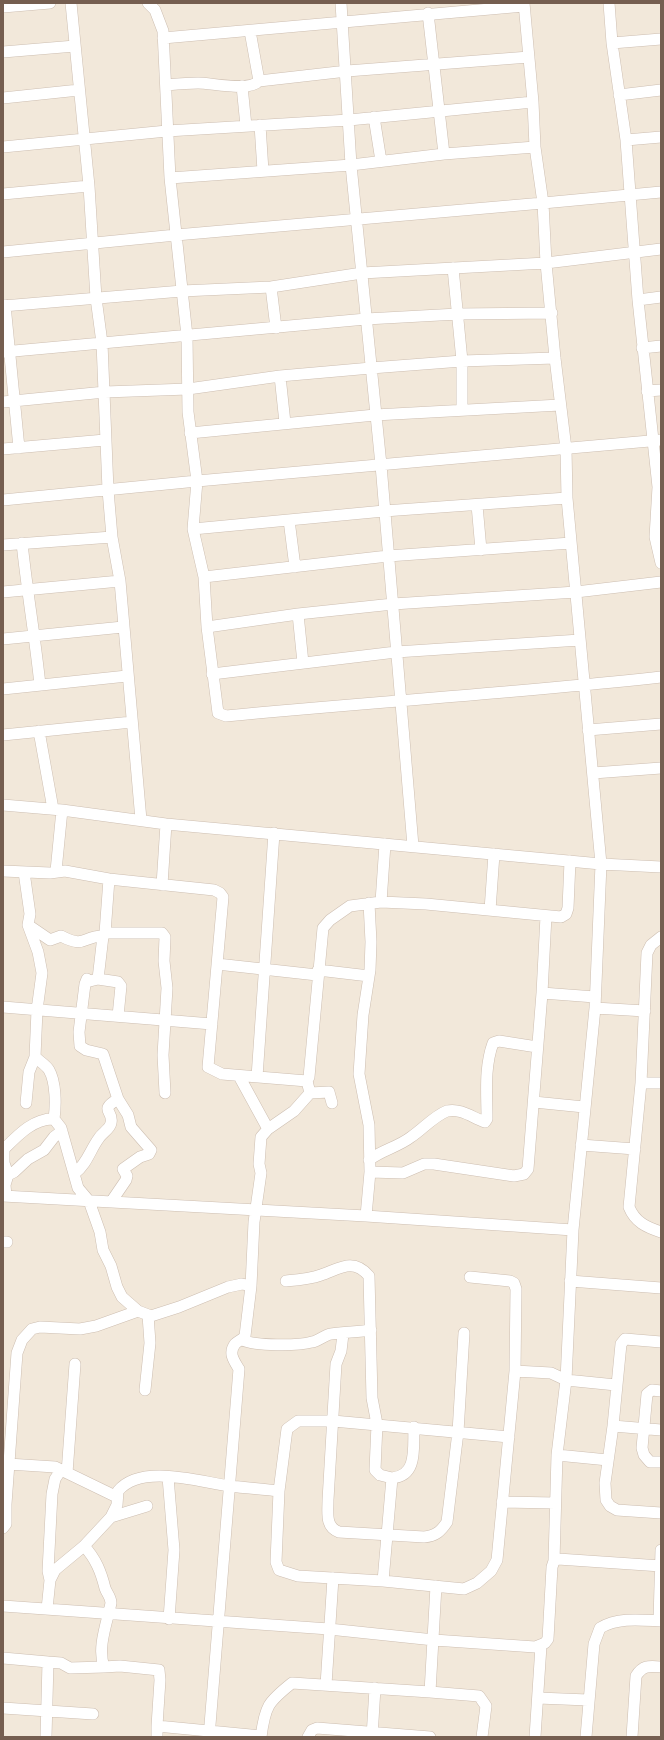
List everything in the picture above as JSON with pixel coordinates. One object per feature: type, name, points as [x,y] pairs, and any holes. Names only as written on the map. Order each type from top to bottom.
[{"type":"street","points":[[3,7],[50,3]]},
{"type":"street","points":[[71,3],[89,186],[91,243],[96,298],[102,343],[105,392],[105,440],[112,538],[120,581],[127,676],[141,820]]},
{"type":"street","points":[[341,3],[347,71],[351,165],[358,218],[366,319],[381,464],[413,846]]},
{"type":"street","points":[[609,3],[612,43],[626,140],[642,348],[647,392],[657,441],[659,487],[658,536],[661,562]]},
{"type":"street","points":[[3,1606],[169,1619],[329,1629],[434,1640],[540,1646],[548,1639],[552,1567],[554,1561],[557,1455],[566,1380],[573,1230],[584,1106],[595,1008],[601,864],[567,498],[566,449],[560,406],[546,263],[543,204],[535,147],[533,102],[524,4],[163,38]]},
{"type":"street","points":[[154,5],[163,31],[170,178],[187,336],[190,433],[197,481],[192,529],[204,577],[207,627],[216,709],[220,715],[584,686],[661,677]]},
{"type":"street","points":[[428,13],[444,154]]},
{"type":"street","points":[[250,31],[259,81]]},
{"type":"street","points":[[612,43],[661,39]]},
{"type":"street","points":[[3,52],[75,46]]},
{"type":"street","points":[[166,85],[196,83],[242,86],[253,85],[259,81],[347,71],[529,57]]},
{"type":"street","points":[[242,86],[246,126]]},
{"type":"street","points":[[3,98],[79,90]]},
{"type":"street","points":[[619,95],[661,90]]},
{"type":"street","points":[[3,147],[168,131],[349,120],[533,102]]},
{"type":"street","points":[[374,117],[380,161]]},
{"type":"street","points":[[260,125],[263,171]]},
{"type":"street","points":[[626,140],[661,137]]},
{"type":"street","points":[[170,178],[351,165],[444,154],[535,147]]},
{"type":"street","points":[[3,194],[89,186]]},
{"type":"street","points":[[3,252],[358,218],[543,204],[661,192]]},
{"type":"street","points":[[19,448],[8,402],[4,306],[182,291],[271,287],[362,272],[546,263],[661,248]]},
{"type":"street","points":[[453,268],[462,361],[462,409]]},
{"type":"street","points":[[271,287],[276,328]]},
{"type":"street","points":[[638,300],[661,297]]},
{"type":"street","points":[[6,351],[366,319],[458,314],[552,313]]},
{"type":"street","points":[[642,348],[661,346]]},
{"type":"street","points":[[8,402],[105,392],[188,389],[280,376],[371,368],[462,361],[555,358]]},
{"type":"street","points":[[280,376],[285,422]]},
{"type":"street","points":[[647,392],[661,390]]},
{"type":"street","points":[[190,433],[285,422],[375,415],[462,409],[560,406]]},
{"type":"street","points":[[3,449],[105,440]]},
{"type":"street","points":[[3,500],[381,464],[657,441]]},
{"type":"street","points":[[192,529],[384,511],[567,498]]},
{"type":"street","points":[[477,505],[481,550]]},
{"type":"street","points":[[289,520],[295,567]]},
{"type":"street","points":[[3,545],[112,538]]},
{"type":"street","points":[[22,543],[27,589],[35,636],[40,685]]},
{"type":"street","points":[[204,577],[388,556],[571,544]]},
{"type":"street","points":[[3,592],[120,581]]},
{"type":"street","points":[[207,627],[298,614],[393,604],[576,592],[661,582]]},
{"type":"street","points":[[298,614],[303,663]]},
{"type":"street","points":[[3,640],[123,627]]},
{"type":"street","points":[[212,674],[396,652],[580,640]]},
{"type":"street","points":[[3,689],[127,676]]},
{"type":"street","points":[[3,734],[132,722]]},
{"type":"street","points":[[588,730],[661,724]]},
{"type":"street","points":[[39,731],[57,809],[56,872]]},
{"type":"street","points":[[593,773],[661,768]]},
{"type":"street","points":[[3,805],[57,809],[166,824],[601,864],[661,868]]},
{"type":"street","points":[[162,885],[166,824]]},
{"type":"street","points":[[257,1077],[274,833]]},
{"type":"street","points":[[381,902],[385,844]]},
{"type":"street","points":[[490,910],[494,854]]},
{"type":"street","points":[[310,1093],[307,1080],[309,1077],[317,973],[323,928],[326,924],[350,906],[381,902],[561,917],[566,914],[570,861]]},
{"type":"street","points":[[3,871],[50,873],[65,871],[109,879],[214,890],[220,893],[223,897],[208,1067],[222,1074],[307,1080]]},
{"type":"street","points":[[24,872],[30,914],[28,925],[38,952],[42,973],[37,1010],[35,1057],[29,1072],[26,1103]]},
{"type":"street","points":[[98,979],[109,879]]},
{"type":"street","points":[[366,1216],[370,1166],[369,1125],[359,1074],[363,1015],[369,976],[371,942],[369,903]]},
{"type":"street","points":[[370,1166],[403,1173],[424,1164],[429,1164],[514,1176],[524,1174],[528,1164],[534,1102],[546,916]]},
{"type":"street","points":[[28,925],[50,940],[61,936],[74,942],[85,942],[93,936],[162,933],[165,938],[164,961],[167,988],[163,1055],[165,1093]]},
{"type":"street","points":[[661,937],[651,945],[647,953],[641,1083],[629,1208],[633,1216],[647,1228],[661,1232]]},
{"type":"street","points":[[217,964],[264,969],[369,976]]},
{"type":"street","points":[[111,1202],[127,1179],[123,1169],[140,1157],[149,1154],[151,1150],[131,1127],[128,1115],[118,1098],[103,1054],[86,1050],[80,1046],[79,1032],[85,984],[87,979],[90,981],[98,979],[118,982],[121,986],[118,1016]]},
{"type":"street","points":[[542,993],[595,996]]},
{"type":"street","points":[[3,1007],[212,1024]]},
{"type":"street","points":[[595,1008],[645,1011]]},
{"type":"street","points":[[370,1166],[384,1151],[396,1147],[411,1138],[447,1110],[466,1113],[485,1122],[487,1119],[487,1079],[490,1052],[493,1043],[499,1041],[537,1047]]},
{"type":"street","points":[[35,1057],[48,1069],[52,1078],[55,1108],[54,1119],[62,1130],[78,1188],[89,1201],[100,1232],[103,1250],[111,1266],[117,1287],[122,1296],[143,1313],[150,1343],[145,1390]]},
{"type":"street","points":[[239,1076],[268,1129]]},
{"type":"street","points":[[641,1083],[661,1084]]},
{"type":"street","points":[[210,1734],[239,1368],[232,1356],[231,1351],[235,1343],[242,1340],[245,1336],[251,1286],[253,1242],[261,1173],[259,1164],[260,1142],[268,1129],[294,1111],[310,1093],[329,1092],[332,1103]]},
{"type":"street","points":[[75,1173],[83,1166],[99,1137],[110,1126],[111,1123],[107,1109],[108,1105],[118,1098]]},
{"type":"street","points":[[534,1102],[584,1106]]},
{"type":"street","points":[[54,1119],[47,1119],[30,1126],[4,1148],[4,1163],[8,1175],[4,1196],[366,1216],[573,1230]]},
{"type":"street","points":[[8,1175],[14,1172],[28,1159],[44,1150],[54,1137],[62,1130]]},
{"type":"street","points":[[581,1145],[635,1148]]},
{"type":"street","points":[[286,1281],[321,1275],[335,1268],[347,1266],[360,1267],[369,1276],[372,1398],[377,1424],[375,1470],[380,1476],[392,1478],[404,1475],[410,1470],[412,1463],[414,1427]]},
{"type":"street","points":[[470,1277],[510,1281],[514,1283],[516,1289],[515,1371],[509,1437],[502,1502],[497,1560],[491,1571],[477,1583],[464,1589],[383,1580],[298,1576],[279,1570],[276,1562],[279,1491],[288,1430],[298,1421],[333,1421],[377,1424],[509,1437]]},
{"type":"street","points":[[570,1281],[661,1288]]},
{"type":"street","points":[[3,1528],[6,1524],[8,1398],[17,1353],[22,1340],[32,1329],[40,1327],[80,1329],[143,1313],[160,1314],[228,1287],[242,1284],[251,1286]]},
{"type":"street","points":[[242,1340],[285,1346],[300,1345],[318,1341],[326,1335],[371,1330]]},
{"type":"street","points":[[343,1334],[341,1351],[336,1364],[328,1500],[328,1519],[330,1525],[333,1530],[339,1532],[431,1536],[440,1532],[444,1527],[447,1522],[449,1510],[458,1432],[464,1333]]},
{"type":"street","points":[[661,1342],[625,1339],[621,1344],[605,1488],[606,1500],[610,1506],[617,1510],[661,1513]]},
{"type":"street","points":[[47,1609],[50,1580],[48,1571],[52,1494],[54,1479],[64,1471],[75,1364]]},
{"type":"street","points":[[515,1371],[551,1373],[566,1380],[616,1386]]},
{"type":"street","points":[[661,1391],[652,1390],[647,1394],[642,1448],[644,1455],[650,1462],[661,1462]]},
{"type":"street","points":[[613,1426],[661,1430]]},
{"type":"street","points":[[557,1455],[608,1460]]},
{"type":"street","points":[[8,1464],[49,1466],[64,1471],[117,1497]]},
{"type":"street","points":[[50,1580],[55,1570],[84,1546],[111,1517],[117,1505],[118,1491],[126,1482],[146,1477],[168,1477],[229,1486],[279,1491]]},
{"type":"street","points":[[168,1477],[174,1550],[169,1619]]},
{"type":"street","points":[[383,1580],[392,1478]]},
{"type":"street","points":[[502,1502],[555,1503]]},
{"type":"street","points":[[111,1517],[147,1506]]},
{"type":"street","points":[[84,1546],[94,1557],[110,1597],[109,1614],[101,1647],[101,1658],[104,1666]]},
{"type":"street","points":[[586,1737],[594,1644],[600,1628],[614,1622],[631,1619],[660,1621],[661,1550]]},
{"type":"street","points":[[554,1561],[558,1559],[661,1566]]},
{"type":"street","points":[[326,1685],[333,1578]]},
{"type":"street","points":[[430,1692],[436,1586]]},
{"type":"street","points":[[535,1737],[540,1646]]},
{"type":"street","points":[[3,1658],[61,1663],[70,1668],[120,1666],[159,1670],[160,1680],[157,1731],[261,1737],[264,1716],[268,1704],[277,1694],[292,1683],[479,1696],[486,1706],[482,1737]]},
{"type":"street","points":[[46,1737],[48,1662]]},
{"type":"street","points":[[632,1737],[636,1676],[640,1670],[646,1666],[661,1667]]},
{"type":"street","points":[[372,1734],[375,1688]]},
{"type":"street","points":[[538,1698],[588,1700]]},
{"type":"street","points":[[3,1708],[47,1709],[93,1714]]},
{"type":"street","points":[[308,1737],[312,1730],[317,1728],[372,1734],[430,1737]]},
{"type":"shaded area","points":[[3,3],[661,3],[661,1737],[3,1737]]}]
